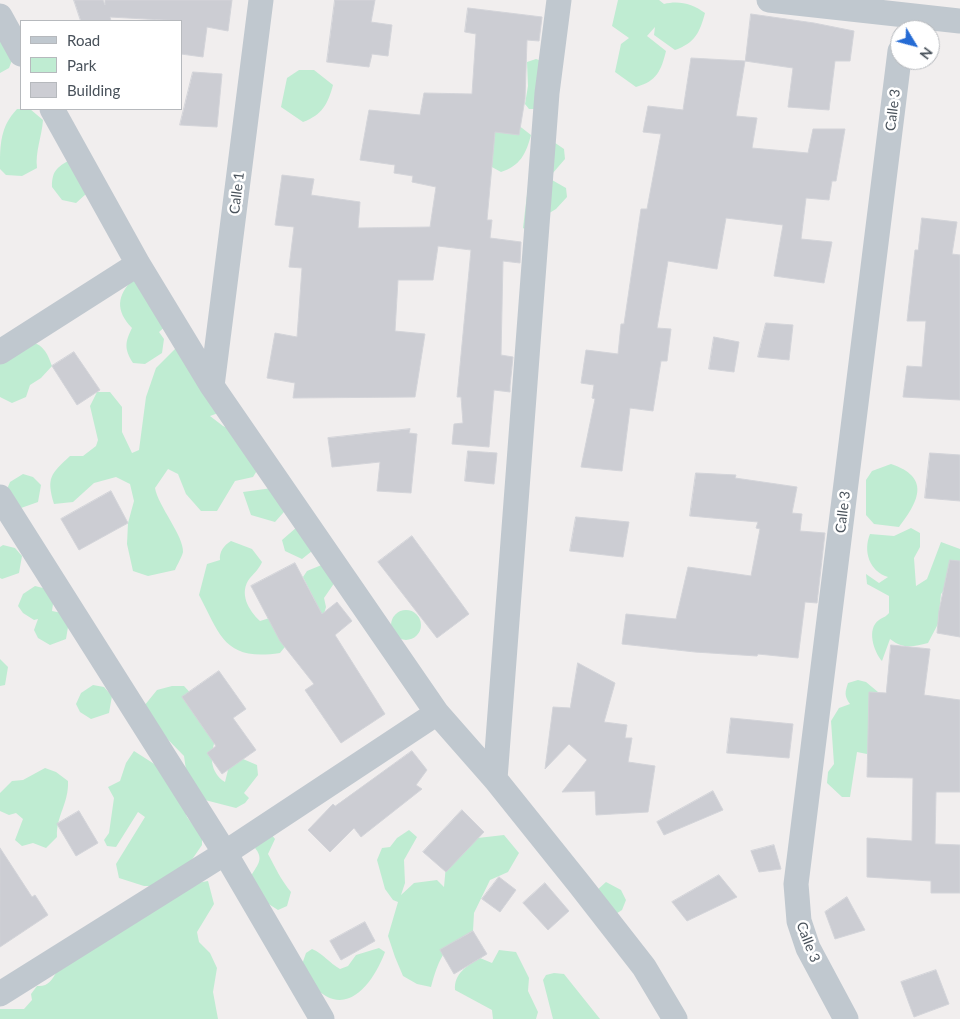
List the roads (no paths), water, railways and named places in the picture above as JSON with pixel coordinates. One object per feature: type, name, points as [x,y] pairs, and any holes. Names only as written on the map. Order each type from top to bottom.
[{"type":"street","name":"Calle 1","points":[[212,386],[261,0]]},
{"type":"street","points":[[495,779],[547,93],[559,0]]},
{"type":"street","points":[[770,0],[960,22]]},
{"type":"street","points":[[0,16],[20,52]]},
{"type":"street","name":"Calle 3","points":[[846,1019],[808,948],[799,920],[796,884],[898,70]]},
{"type":"street","points":[[53,110],[138,264],[212,386],[437,713],[495,779],[644,967],[675,1019]]},
{"type":"street","points":[[0,352],[138,264]]},
{"type":"street","points":[[0,497],[225,853],[322,1019]]},
{"type":"street","points":[[0,994],[225,853],[437,713]]}]
